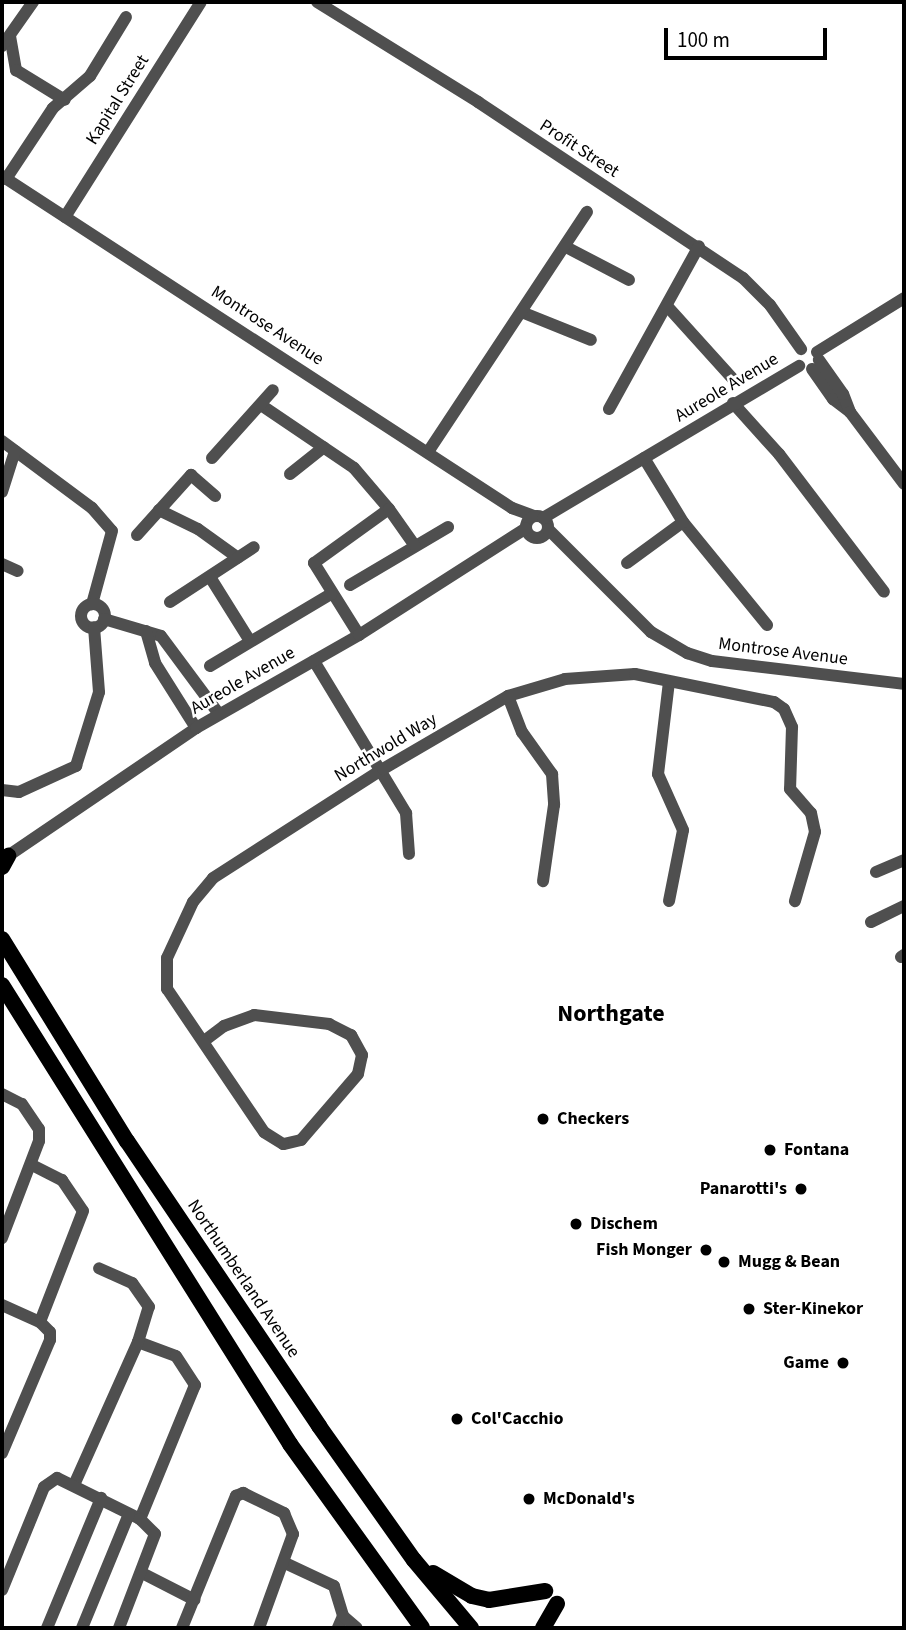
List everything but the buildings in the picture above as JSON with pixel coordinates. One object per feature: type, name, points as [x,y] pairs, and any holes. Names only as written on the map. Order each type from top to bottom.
[{"type":"main road","name":"Northumberland Avenue","points":[[2,939],[127,1141],[414,1560],[471,1628]]},
{"type":"main road","points":[[2,985],[289,1444],[422,1628]]},
{"type":"main road","points":[[414,1560],[472,1596],[510,1599],[545,1591]]},
{"type":"main road","points":[[543,1628],[558,1604]]},
{"type":"street","points":[[33,2],[6,41],[16,70],[65,100]]},
{"type":"street","name":"Kapital Street","points":[[65,217],[201,2]]},
{"type":"street","name":"Profit Street","points":[[317,2],[699,246],[743,278],[770,305],[801,349]]},
{"type":"street","points":[[4,178],[43,122],[90,76],[126,17]]},
{"type":"street","name":"Montrose Avenue","points":[[4,178],[512,508],[570,554],[651,632],[687,653],[712,662],[904,684]]},
{"type":"street","points":[[428,452],[524,313],[587,212]]},
{"type":"street","points":[[608,409],[699,246]]},
{"type":"street","points":[[566,247],[629,280]]},
{"type":"street","points":[[904,298],[816,360],[799,366],[801,349],[816,360],[843,394],[850,412],[900,472],[904,484]]},
{"type":"street","points":[[667,306],[732,377]]},
{"type":"street","points":[[524,313],[591,340]]},
{"type":"street","name":"Aureole Avenue","points":[[4,861],[196,728],[359,635],[733,403],[799,366]]},
{"type":"street","points":[[212,458],[273,390]]},
{"type":"street","points":[[733,403],[779,454],[884,592]]},
{"type":"street","points":[[261,405],[354,468],[389,509],[415,546]]},
{"type":"street","points":[[2,441],[92,508],[112,531],[92,604],[82,617],[161,636],[219,714]]},
{"type":"street","points":[[290,474],[324,447]]},
{"type":"street","points":[[2,492],[16,451]]},
{"type":"street","points":[[644,458],[683,522],[767,625]]},
{"type":"street","points":[[137,535],[191,475],[215,496]]},
{"type":"street","points":[[359,635],[314,563],[389,509]]},
{"type":"street","points":[[159,510],[198,529],[238,558]]},
{"type":"street","points":[[627,563],[683,522]]},
{"type":"street","points":[[350,585],[448,527]]},
{"type":"street","points":[[170,602],[254,547]]},
{"type":"street","points":[[2,564],[18,571]]},
{"type":"street","points":[[210,577],[250,641]]},
{"type":"street","points":[[210,666],[331,594]]},
{"type":"street","points":[[2,790],[19,792],[76,766],[99,692],[99,623],[103,610],[92,604]]},
{"type":"street","points":[[146,631],[155,663],[196,728]]},
{"type":"street","points":[[314,661],[383,769],[410,822],[409,854]]},
{"type":"street","points":[[167,683],[188,669]]},
{"type":"street","name":"Northwold Way","points":[[204,1041],[172,998],[165,979],[175,937],[193,902],[213,878],[383,769],[508,696],[565,679],[615,672],[774,702],[790,717],[790,789],[814,819],[810,857],[795,901]]},
{"type":"street","points":[[669,682],[658,774],[683,830],[669,901]]},
{"type":"street","points":[[508,696],[522,733],[552,774],[554,805],[542,881]]},
{"type":"street","points":[[876,872],[904,860]]},
{"type":"street","points":[[871,922],[904,906]]},
{"type":"street","points":[[254,1015],[329,1024],[351,1035],[362,1055],[362,1064],[302,1140],[283,1144],[273,1141],[253,1119],[204,1041],[223,1026],[254,1015]]},
{"type":"street","points":[[2,1094],[22,1104],[39,1129],[32,1165],[2,1238]]},
{"type":"street","points":[[32,1165],[62,1180],[83,1211],[40,1322]]},
{"type":"street","points":[[74,1485],[138,1342],[147,1301],[132,1283],[99,1268]]},
{"type":"street","points":[[2,1305],[40,1322],[50,1332],[50,1340],[2,1453]]},
{"type":"street","points":[[82,1628],[195,1385],[176,1356],[138,1342]]},
{"type":"street","points":[[2,1590],[44,1487],[57,1478],[101,1498],[134,1517],[155,1534],[119,1628]]},
{"type":"street","points":[[182,1628],[236,1496],[243,1493],[284,1513],[293,1535],[285,1563],[258,1628]]},
{"type":"street","points":[[47,1628],[101,1498]]},
{"type":"street","points":[[285,1563],[334,1586],[341,1622],[357,1628]]},
{"type":"street","points":[[142,1573],[195,1600]]},
{"type":"place","name":"Checkers","points":[[543,1119]]},
{"type":"place","name":"Fontana","points":[[770,1150]]},
{"type":"place","name":"Panarotti's","points":[[801,1189]]},
{"type":"place","name":"Dischem","points":[[576,1224]]},
{"type":"place","name":"Fish Monger","points":[[706,1250]]},
{"type":"place","name":"Mugg & Bean","points":[[724,1262]]},
{"type":"place","name":"Ster-Kinekor","points":[[749,1309]]},
{"type":"place","name":"Game","points":[[843,1363]]},
{"type":"place","name":"Col'Cacchio","points":[[457,1419]]},
{"type":"place","name":"McDonald's","points":[[529,1499]]},
{"type":"district","name":"Northgate","points":[[611,1014]]}]
